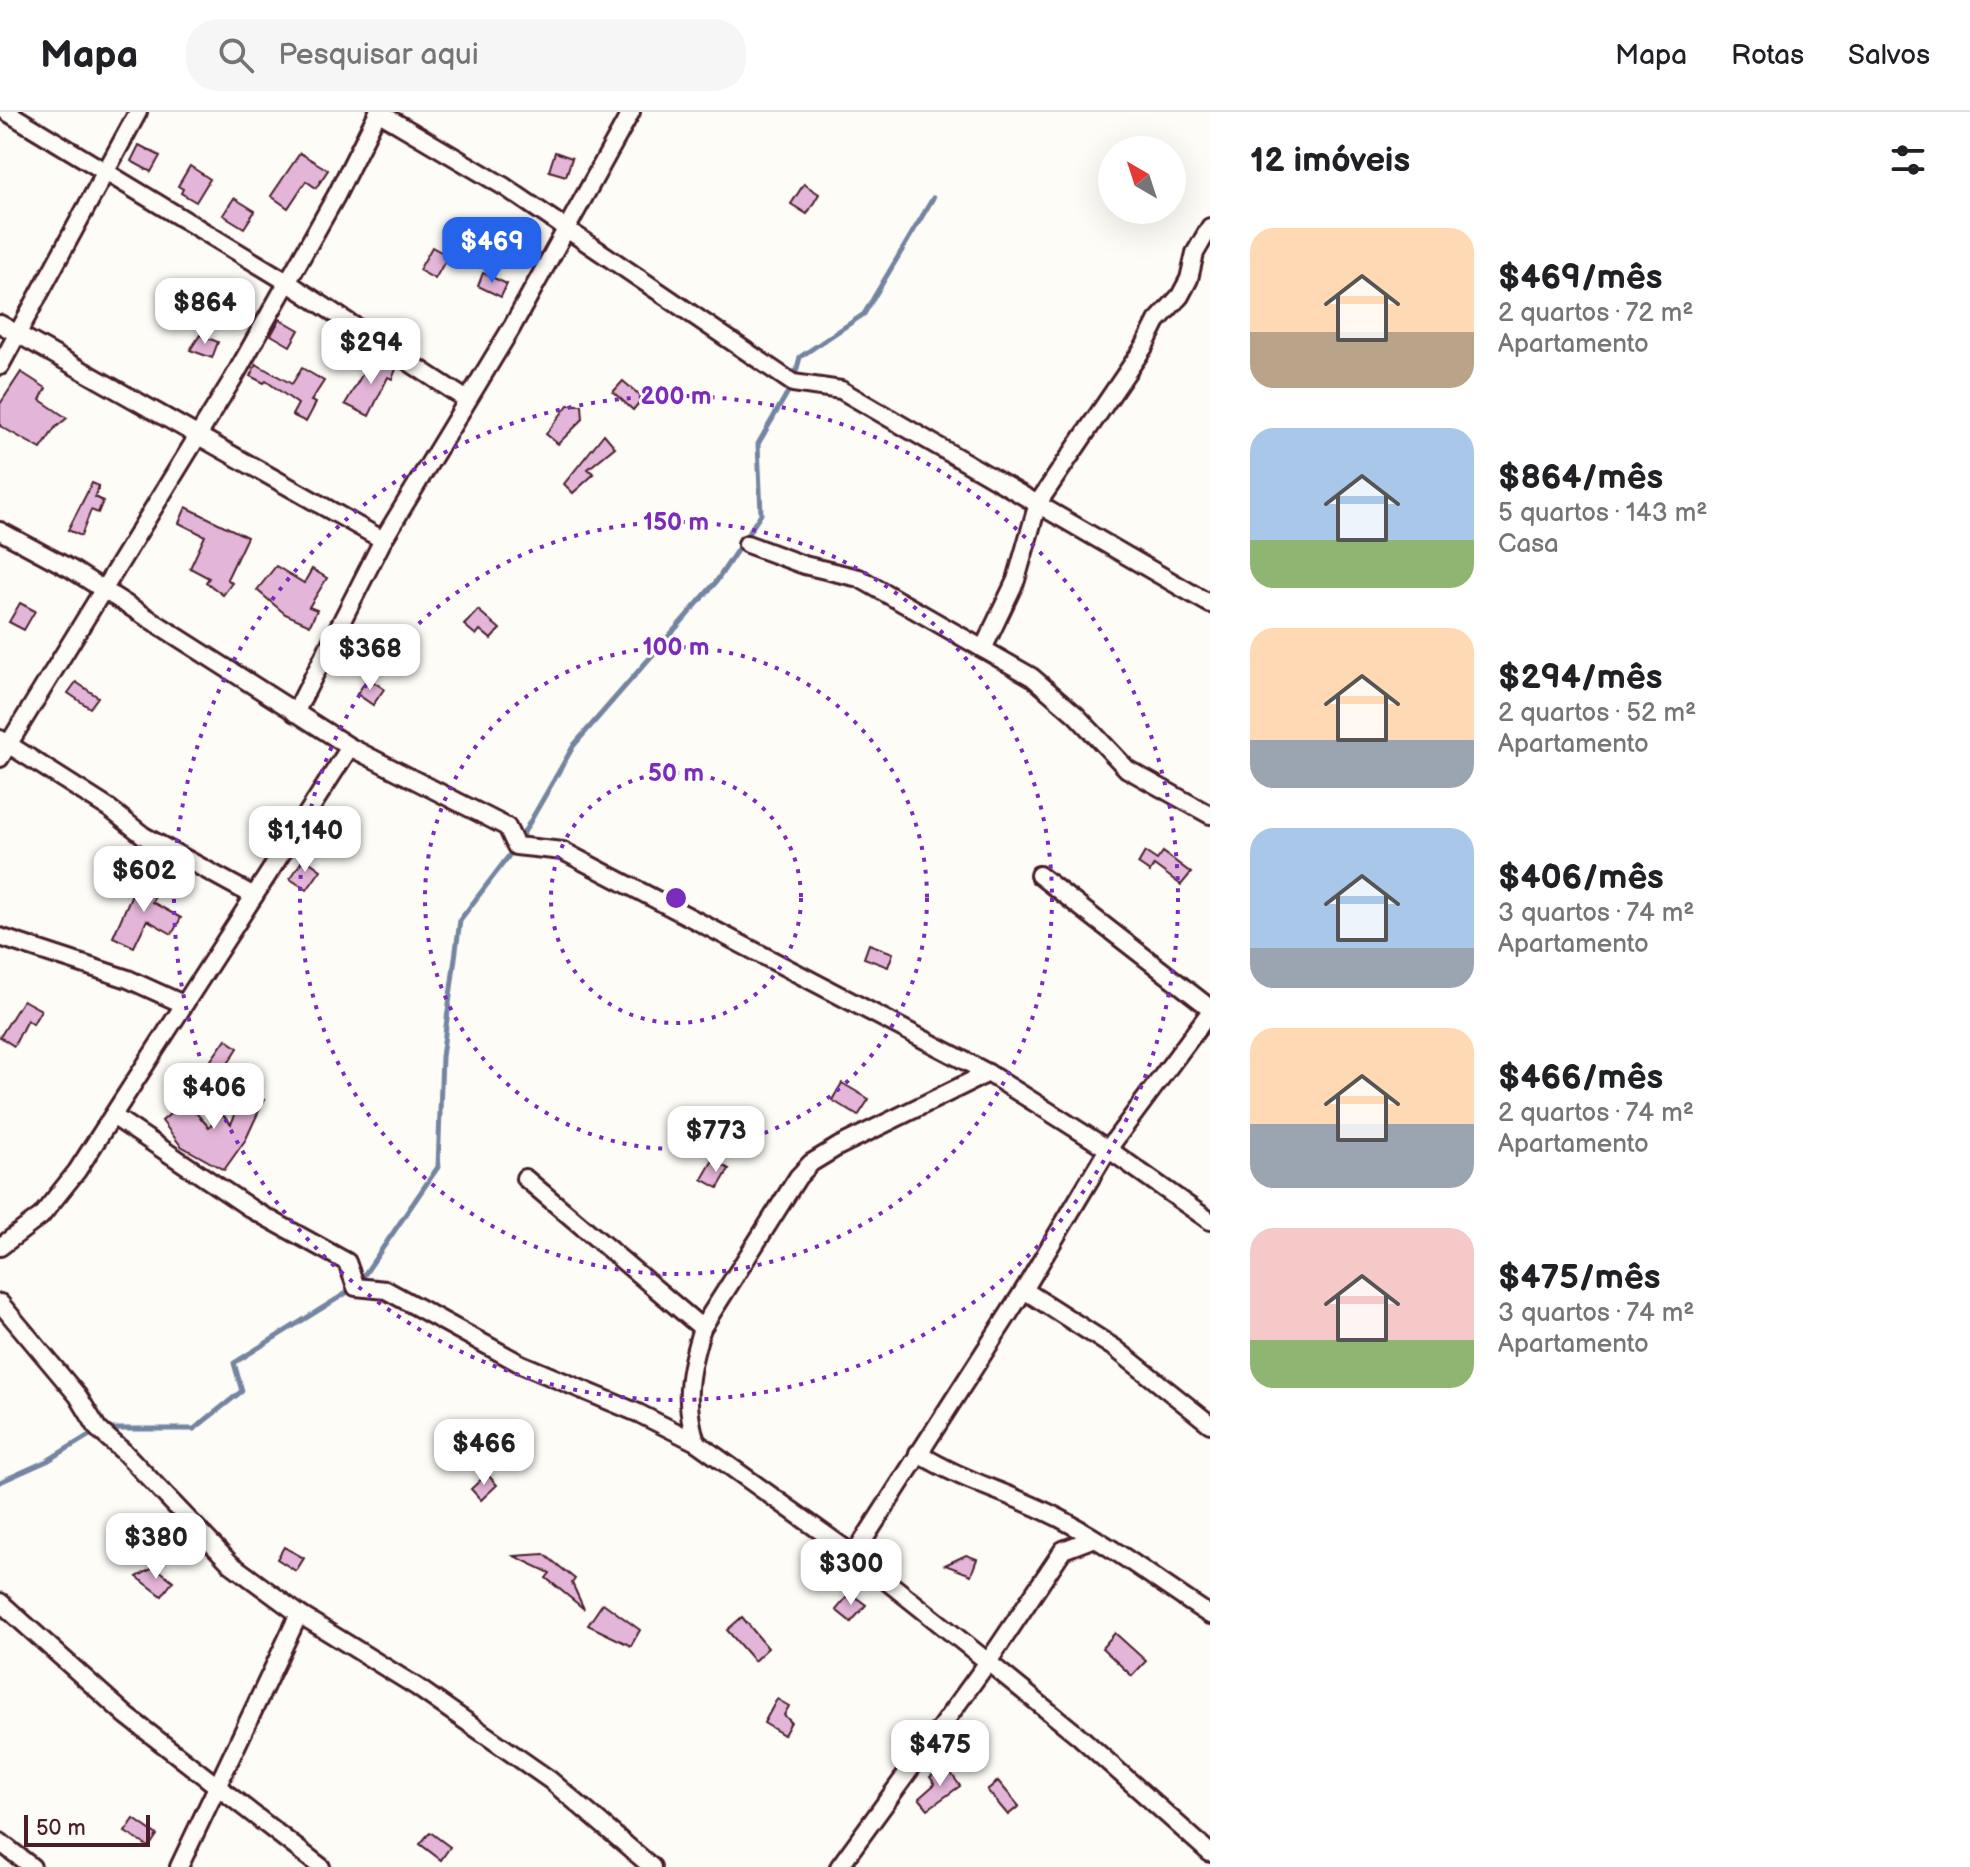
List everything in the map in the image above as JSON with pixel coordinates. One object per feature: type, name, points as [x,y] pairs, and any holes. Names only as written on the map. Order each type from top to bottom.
[{"type":"street","points":[[7,112],[287,282],[467,400]]},
{"type":"street","points":[[0,366],[138,112]]},
{"type":"street","points":[[254,896],[144,836],[110,809],[2,747],[200,435],[378,112],[566,228],[793,383],[841,390],[1210,604]]},
{"type":"street","points":[[295,713],[383,540],[467,400],[631,112]]},
{"type":"street","points":[[983,649],[1016,580],[1038,503],[1144,347],[1157,321],[1180,296],[1189,279],[1195,253],[1210,227]]},
{"type":"street","points":[[0,324],[383,540]]},
{"type":"street","points":[[0,531],[103,590],[350,747],[507,827],[516,846],[563,851],[988,1073],[1108,1149],[1210,1221]]},
{"type":"street","points":[[747,544],[804,565],[859,578],[1032,677],[1076,715],[1127,769],[1210,815]]},
{"type":"street","points":[[0,1247],[41,1216],[77,1171],[350,747]]},
{"type":"street","points":[[854,1555],[1024,1290],[1108,1149],[1210,1010],[1039,875]]},
{"type":"street","points":[[0,937],[128,979],[183,1004]]},
{"type":"street","points":[[696,1442],[687,1412],[696,1347],[702,1328],[763,1228],[811,1163],[988,1073]]},
{"type":"street","points":[[113,1116],[253,1210],[347,1262],[356,1287],[386,1290],[521,1364],[638,1413],[696,1442],[854,1555],[988,1662],[1079,1736],[1210,1853]]},
{"type":"street","points":[[525,1178],[702,1328]]},
{"type":"street","points":[[1024,1290],[1116,1349],[1210,1424]]},
{"type":"street","points":[[0,1303],[78,1396],[98,1429],[124,1452],[194,1530],[231,1564],[299,1614],[417,1687],[550,1780],[652,1867]]},
{"type":"street","points":[[918,1453],[942,1468],[1057,1517],[1210,1615]]},
{"type":"street","points":[[1057,1517],[1063,1550]]},
{"type":"street","points":[[839,1867],[988,1662],[1063,1550],[1092,1539]]},
{"type":"street","points":[[0,1602],[127,1716],[215,1788],[321,1867]]},
{"type":"street","points":[[179,1867],[299,1614]]},
{"type":"street","points":[[0,1842],[32,1867]]},
{"type":"building","points":[[139,145],[160,156],[151,172],[131,161]]},
{"type":"building","points":[[555,152],[572,158],[566,176],[549,171]]},
{"type":"building","points":[[300,153],[328,170],[316,188],[306,181],[288,208],[271,196]]},
{"type":"building","points":[[190,166],[210,179],[196,202],[181,193],[183,189],[178,186]]},
{"type":"building","points":[[804,184],[819,194],[807,214],[791,204]]},
{"type":"building","points":[[234,198],[255,211],[244,228],[223,215]]},
{"type":"building","points":[[432,247],[448,256],[435,279],[419,270]]},
{"type":"building","points":[[483,273],[507,284],[501,297],[478,286]]},
{"type":"building","points":[[280,319],[299,330],[290,346],[271,335]]},
{"type":"building","points":[[200,335],[218,342],[212,358],[190,350]]},
{"type":"building","points":[[373,356],[397,367],[392,379],[388,377],[369,416],[345,404]]},
{"type":"building","points":[[256,364],[292,384],[302,368],[324,381],[311,401],[316,403],[306,422],[292,415],[298,404],[266,381],[264,383],[250,376]]},
{"type":"building","points":[[21,372],[46,388],[40,400],[67,418],[55,428],[41,449],[0,426],[0,404]]},
{"type":"building","points":[[623,381],[643,398],[633,410],[613,392]]},
{"type":"building","points":[[568,405],[582,405],[583,419],[558,444],[546,434]]},
{"type":"building","points":[[604,434],[615,447],[588,469],[594,474],[573,493],[564,484]]},
{"type":"building","points":[[92,483],[99,486],[95,497],[103,501],[98,513],[91,510],[81,536],[68,530]]},
{"type":"building","points":[[186,507],[247,537],[227,579],[232,583],[223,595],[206,582],[209,578],[190,568],[205,536],[179,523]]},
{"type":"building","points":[[276,566],[304,583],[312,569],[327,578],[309,607],[317,610],[310,625],[285,614],[257,590]]},
{"type":"building","points":[[20,603],[35,611],[24,630],[9,622]]},
{"type":"building","points":[[478,610],[500,629],[491,639],[480,630],[476,635],[464,625]]},
{"type":"building","points":[[368,678],[384,689],[373,705],[357,694]]},
{"type":"building","points":[[76,682],[98,697],[90,708],[68,693]]},
{"type":"building","points":[[1145,852],[1157,860],[1163,852],[1191,873],[1181,885],[1154,865],[1150,872],[1138,864]]},
{"type":"building","points":[[304,858],[321,870],[307,890],[290,879]]},
{"type":"building","points":[[139,878],[159,888],[152,902],[181,918],[172,934],[147,920],[134,947],[113,937]]},
{"type":"building","points":[[869,944],[893,953],[888,967],[864,958]]},
{"type":"building","points":[[23,1000],[41,1010],[33,1024],[27,1020],[14,1046],[0,1037]]},
{"type":"building","points":[[226,1039],[238,1048],[218,1079],[204,1070]]},
{"type":"building","points":[[842,1083],[869,1099],[858,1116],[832,1100]]},
{"type":"building","points":[[245,1092],[264,1100],[246,1139],[224,1170],[181,1146],[162,1121],[185,1101],[209,1127],[222,1114],[231,1124]]},
{"type":"building","points":[[713,1160],[729,1169],[718,1188],[702,1179]]},
{"type":"building","points":[[487,1474],[497,1485],[481,1500],[471,1489]]},
{"type":"building","points":[[284,1547],[304,1558],[296,1571],[277,1559]]},
{"type":"building","points":[[544,1554],[575,1579],[572,1583],[584,1609],[546,1578],[550,1573],[514,1556]]},
{"type":"building","points":[[966,1555],[977,1559],[971,1575],[945,1565]]},
{"type":"building","points":[[155,1567],[173,1581],[162,1596],[137,1577]]},
{"type":"building","points":[[850,1593],[866,1605],[851,1622],[836,1610]]},
{"type":"building","points":[[603,1603],[640,1630],[631,1646],[588,1625]]},
{"type":"building","points":[[742,1617],[768,1648],[754,1661],[727,1630]]},
{"type":"building","points":[[1115,1633],[1146,1661],[1132,1676],[1102,1648]]},
{"type":"building","points":[[777,1699],[789,1706],[784,1715],[791,1722],[784,1735],[764,1723]]},
{"type":"building","points":[[946,1766],[960,1786],[928,1809],[919,1798],[935,1784],[930,1777]]},
{"type":"building","points":[[998,1781],[1019,1806],[1008,1815],[987,1790]]},
{"type":"building","points":[[134,1819],[157,1835],[149,1847],[125,1832]]},
{"type":"building","points":[[430,1832],[450,1847],[441,1860],[420,1844]]},
{"type":"waterway","points":[[519,841],[574,745],[716,582],[761,514],[758,444],[793,383],[800,357],[864,314],[933,198]]},
{"type":"waterway","points":[[105,1429],[194,1429],[242,1391],[234,1363],[356,1287],[438,1167],[442,1057],[460,920],[514,849]]},
{"type":"waterway","points":[[0,1482],[47,1461],[96,1431]]}]
